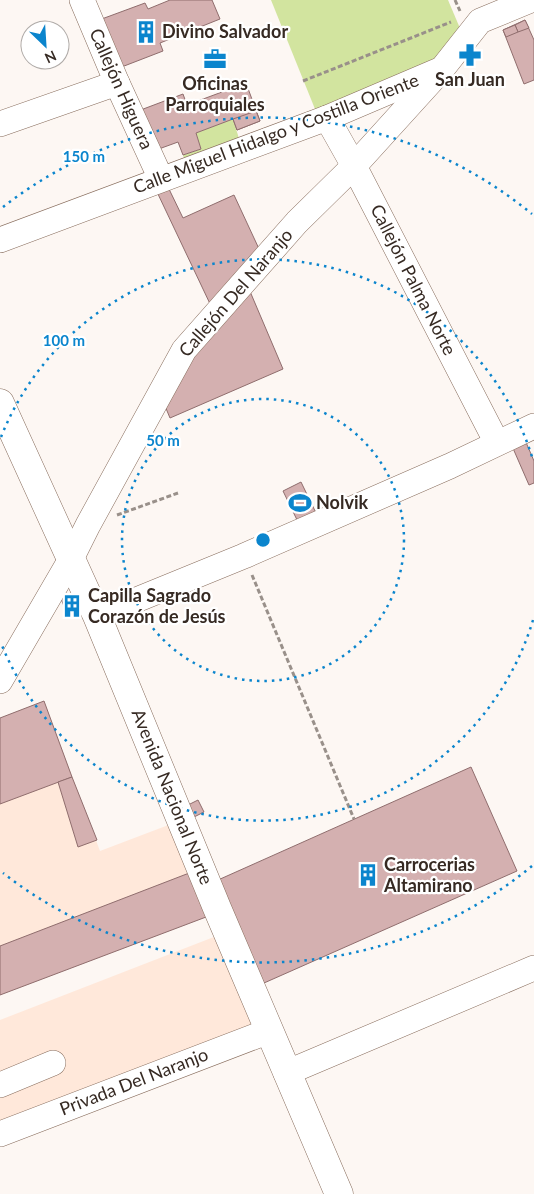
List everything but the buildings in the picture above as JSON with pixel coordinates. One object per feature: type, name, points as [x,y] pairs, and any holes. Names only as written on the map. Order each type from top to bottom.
[{"type":"main road","name":"Avenida Nacional Norte","points":[[0,403],[97,616],[286,1073],[339,1194]]},
{"type":"street","name":"Callejón Higuera","points":[[82,0],[161,179]]},
{"type":"street","name":"Calle Miguel Hidalgo y Costilla Oriente","points":[[0,240],[287,130],[327,118],[442,69],[480,21],[532,0]]},
{"type":"street","name":"Callejón Del Naranjo","points":[[0,681],[71,559],[184,350],[297,222],[354,166],[442,69]]},
{"type":"street","points":[[0,124],[117,83]]},
{"type":"street","name":"Callejón Palma Norte","points":[[327,118],[354,166],[497,443]]},
{"type":"street","points":[[97,616],[244,556],[450,466],[534,426]]},
{"type":"street","points":[[286,1073],[534,968]]},
{"type":"street","name":"Privada Del Naranjo","points":[[0,1134],[269,1031]]},
{"type":"street","points":[[0,1085],[53,1063]]},
{"type":"path","points":[[304,81],[456,20]]},
{"type":"path","points":[[88,525],[178,493]]},
{"type":"path","points":[[244,556],[354,820]]},
{"type":"shaded area","points":[[44,701],[100,851],[179,821],[214,914],[0,995],[0,718]]},
{"type":"shaded area","points":[[219,935],[259,1034],[0,1133],[0,1020]]},
{"type":"green space","points":[[271,0],[448,0],[462,33],[438,65],[317,114]]},
{"type":"green space","points":[[233,119],[241,145],[187,167],[183,155],[201,149],[196,133]]},
{"type":"place","name":"Divino Salvador","points":[[146,32]]},
{"type":"place","name":"San Juan","points":[[470,55]]},
{"type":"place","name":"Oficinas Parroquiales","points":[[215,59]]},
{"type":"place","name":"Nolvik","points":[[300,503]]},
{"type":"place","name":"Capilla Sagrado Corazón de Jesús","points":[[72,606]]},
{"type":"place","name":"Carrocerias Altamirano","points":[[368,875]]}]
